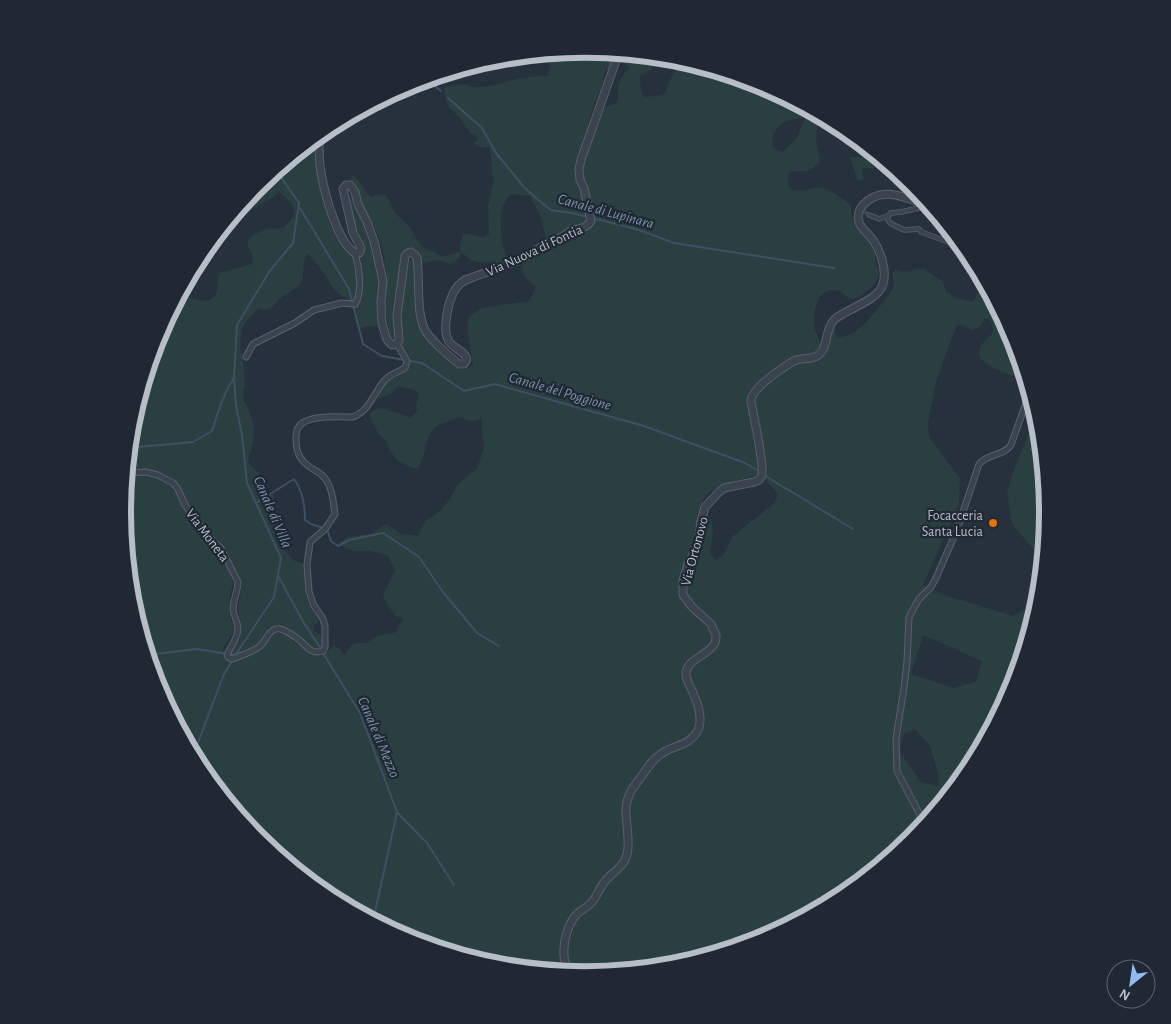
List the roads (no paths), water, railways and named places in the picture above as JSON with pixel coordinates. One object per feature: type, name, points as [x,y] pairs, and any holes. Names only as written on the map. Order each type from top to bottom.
[{"type":"street","name":"Via Nuova di Fontia","points":[[397,344],[399,340],[397,316],[405,256],[408,253],[413,253],[418,258],[421,317],[424,329],[450,358],[459,364],[464,364],[467,358],[465,354],[453,347],[448,340],[446,325],[452,294],[461,282],[528,256],[570,231],[588,225],[591,221],[579,169],[617,58]]},
{"type":"street","points":[[246,356],[254,344],[314,310],[342,303],[355,304],[358,297],[359,282],[355,254],[339,232],[331,213],[320,166],[319,144]]},
{"type":"street","points":[[355,254],[361,248],[353,233],[350,222],[343,190],[346,185],[353,188],[374,240],[383,281],[382,323],[388,341],[392,345],[397,344]]},
{"type":"street","name":"Via Ortonovo","points":[[565,966],[564,945],[573,920],[577,914],[589,906],[606,880],[625,860],[628,845],[626,808],[629,794],[655,758],[690,741],[700,727],[699,709],[687,682],[686,674],[687,669],[692,663],[712,647],[715,643],[716,635],[711,624],[692,608],[683,594],[683,580],[688,564],[698,545],[701,520],[705,507],[724,488],[754,482],[759,480],[762,475],[751,397],[755,390],[782,368],[797,359],[815,357],[823,351],[830,324],[846,312],[875,296],[880,290],[884,283],[884,272],[880,254],[859,223],[858,214],[867,201],[881,194],[888,193],[917,202]]},
{"type":"street","points":[[909,199],[909,202],[922,207]]},
{"type":"street","points":[[870,215],[878,218],[888,216],[891,213],[922,207]]},
{"type":"street","points":[[888,216],[890,223],[904,230],[919,229],[921,232],[952,243]]},
{"type":"street","name":"Via Moneta","points":[[133,473],[146,472],[158,475],[172,483],[178,489],[185,505],[198,523],[221,548],[238,582],[233,611],[238,630],[227,655],[228,657],[232,659],[256,649],[261,646],[275,629],[280,629],[298,638],[310,650],[323,651],[325,647],[323,619],[313,604],[309,591],[308,565],[310,542],[324,529],[335,514],[332,492],[327,481],[323,475],[309,467],[301,459],[296,447],[296,431],[301,424],[317,418],[353,417],[363,411],[386,378],[405,368],[406,361],[397,344]]},
{"type":"street","points":[[920,819],[920,815],[897,771],[896,738],[905,679],[909,617],[919,599],[935,580],[957,530],[980,464],[986,457],[1008,449],[1027,403]]},
{"type":"waterway","name":"Canale di Lupinara","points":[[433,84],[441,91]]},
{"type":"waterway","name":"Canale di Lupinara","points":[[448,98],[482,128],[496,153],[523,186],[537,199],[551,210],[588,217]]},
{"type":"waterway","name":"Canale di Villa","points":[[234,657],[274,597],[281,558],[247,483],[242,435],[236,406],[234,377],[237,325],[269,272],[293,243],[299,203],[280,176]]},
{"type":"waterway","name":"Canale del Poggione","points":[[300,208],[349,289],[363,344],[382,356],[422,363],[464,391],[495,384],[644,426],[745,463],[757,470]]},
{"type":"waterway","name":"Canale di Lupinara","points":[[593,218],[639,230],[674,243],[834,268]]},
{"type":"waterway","points":[[136,450],[138,447],[193,442],[212,431],[224,397],[234,378]]},
{"type":"waterway","name":"Canale del Poggione","points":[[767,477],[853,529]]},
{"type":"waterway","points":[[256,503],[294,479],[300,488],[303,498],[305,520],[327,529],[331,541],[338,546],[349,540],[383,533],[419,557],[443,592],[477,633],[499,646]]},
{"type":"waterway","name":"Canale di Mezzo","points":[[278,576],[321,649]]},
{"type":"waterway","points":[[154,654],[197,649],[234,655]]},
{"type":"waterway","name":"Canale di Mezzo","points":[[323,653],[360,713],[397,812],[374,915]]},
{"type":"waterway","name":"Canale di Villa","points":[[197,746],[224,674],[232,661]]},
{"type":"waterway","name":"Canale di Villa","points":[[397,812],[427,843],[454,885]]},
{"type":"tunnel","points":[[864,211],[869,215]]},
{"type":"place","name":"Focacceria Santa Lucia","points":[[993,523]]}]
